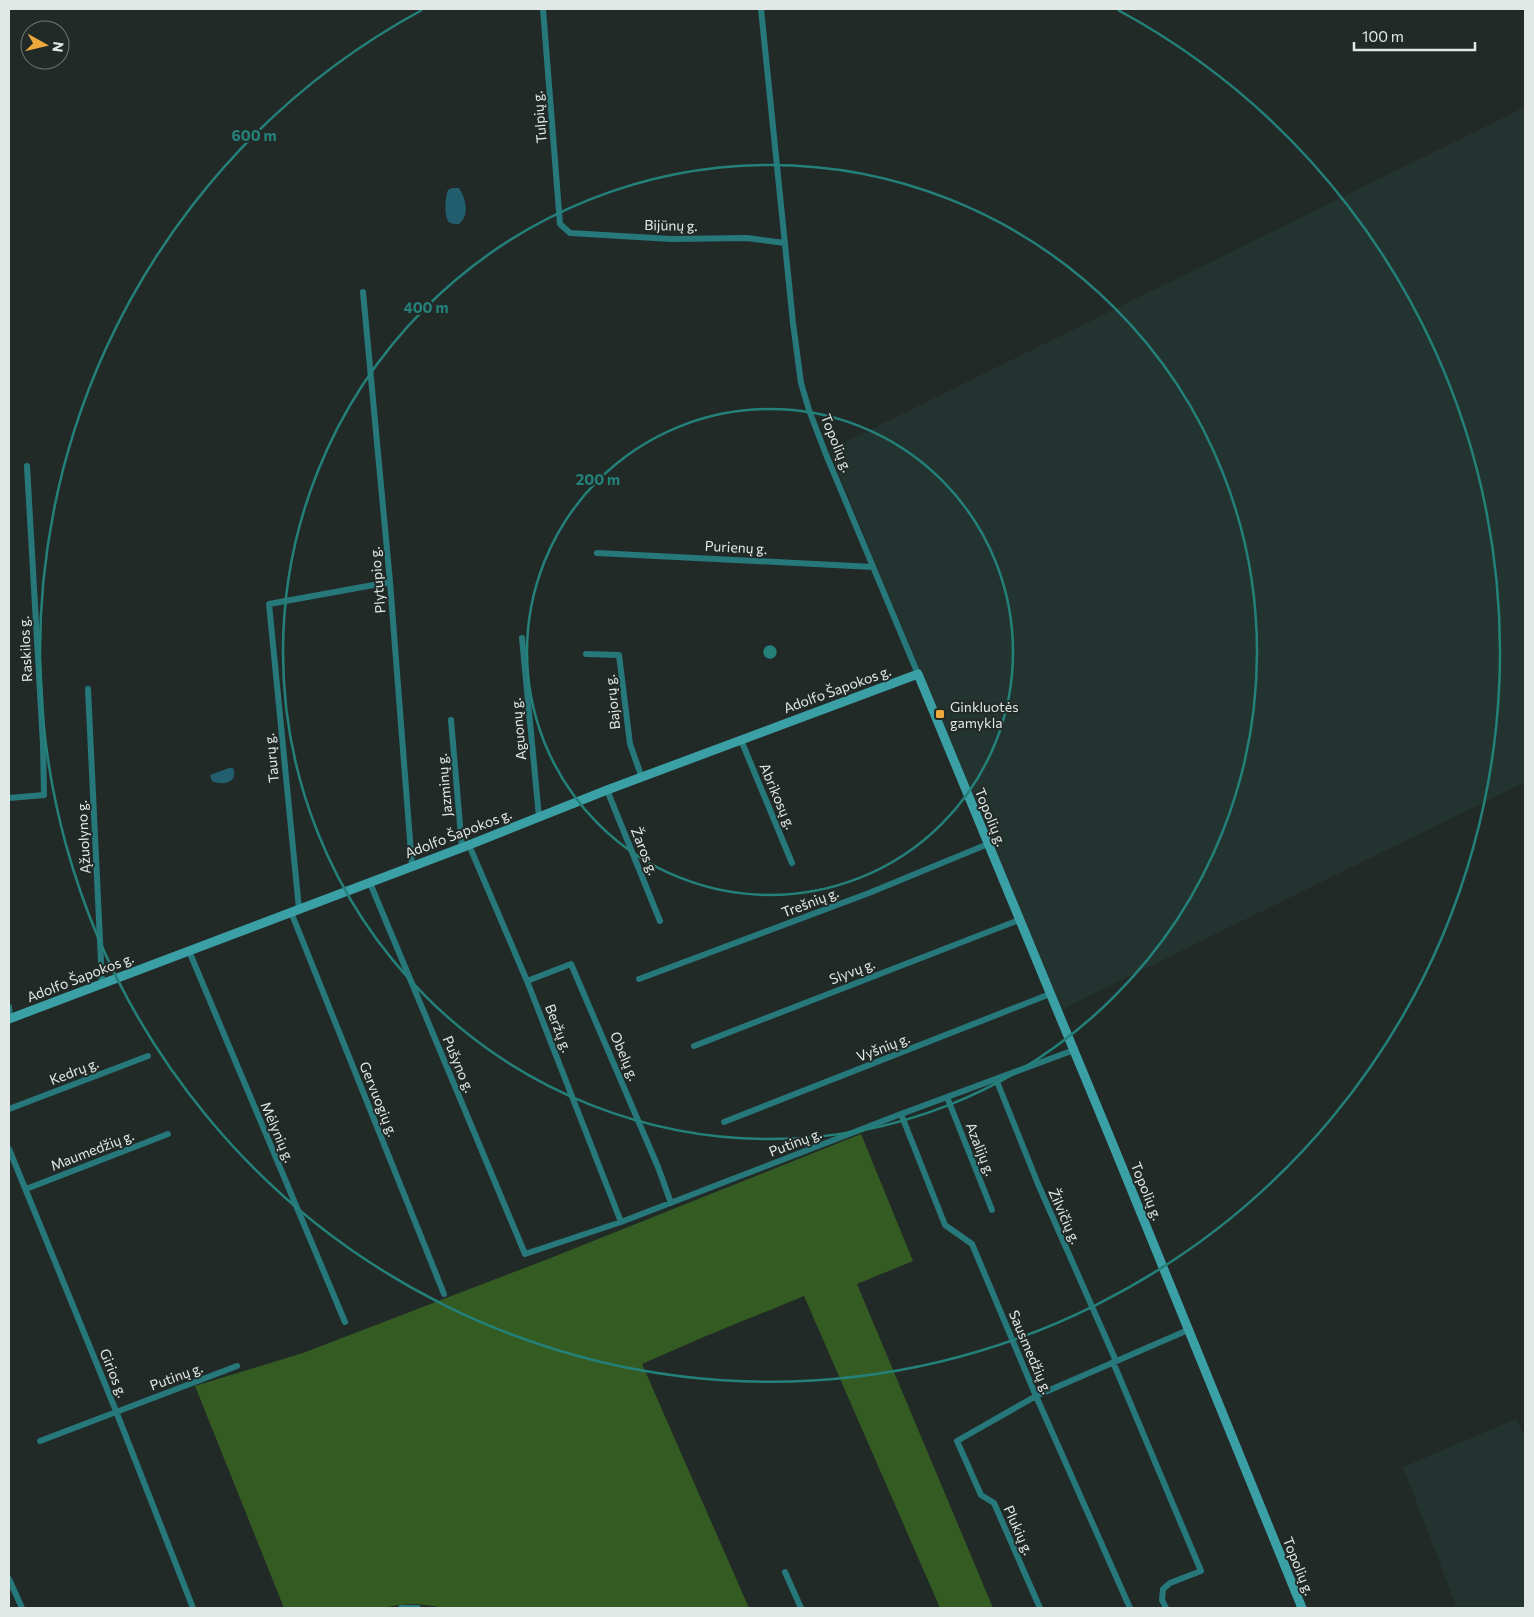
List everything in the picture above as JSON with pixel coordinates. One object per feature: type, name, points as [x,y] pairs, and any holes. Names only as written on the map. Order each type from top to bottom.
[{"type":"street","name":"Tulpių g.","points":[[543,9],[560,224]]},
{"type":"street","name":"Topolių g.","points":[[762,9],[796,351],[801,384],[819,437],[1074,1050],[1302,1608]]},
{"type":"street","name":"Bijūnų g.","points":[[560,224],[570,234],[671,239],[747,238],[785,243]]},
{"type":"street","name":"Plytupio g.","points":[[363,292],[390,582],[412,866]]},
{"type":"street","name":"Raskilos g.","points":[[9,798],[44,795],[43,745],[27,466]]},
{"type":"street","name":"Purienų g.","points":[[597,552],[873,566]]},
{"type":"street","name":"Taurų g.","points":[[295,911],[269,604],[390,582]]},
{"type":"street","name":"Aguonų g.","points":[[522,638],[539,817]]},
{"type":"street","name":"Bajorų g.","points":[[586,654],[619,655],[629,742],[642,778]]},
{"type":"street","name":"Adolfo Šapokos g.","points":[[9,1018],[370,883],[607,790],[918,674]]},
{"type":"street","name":"Ąžuolyno g.","points":[[88,689],[102,983]]},
{"type":"street","name":"Jazminų g.","points":[[451,720],[465,846]]},
{"type":"street","name":"Abrikosų g.","points":[[741,740],[792,863]]},
{"type":"street","name":"Žaros g.","points":[[607,790],[660,921]]},
{"type":"street","name":"Trešnių g.","points":[[639,979],[869,893],[988,844]]},
{"type":"street","name":"Beržų g.","points":[[465,846],[527,980],[621,1222]]},
{"type":"street","name":"Pušyno g.","points":[[370,883],[525,1254]]},
{"type":"street","name":"Gervuogių g.","points":[[295,911],[444,1294]]},
{"type":"street","name":"Slyvų g.","points":[[694,1046],[1019,920]]},
{"type":"street","name":"Mėlynių g.","points":[[189,950],[345,1322]]},
{"type":"street","name":"Obelų g.","points":[[527,980],[571,964],[658,1167],[671,1204]]},
{"type":"street","name":"Vyšnių g.","points":[[724,1122],[1050,994]]},
{"type":"street","points":[[9,1008],[9,1018]]},
{"type":"street","name":"Putinų g.","points":[[525,1254],[671,1204],[901,1114],[1074,1050]]},
{"type":"street","name":"Kedrų g.","points":[[9,1108],[148,1056]]},
{"type":"street","name":"Žilvičių g.","points":[[996,1079],[1038,1184],[1201,1571],[1170,1583],[1163,1589],[1162,1600],[1166,1608]]},
{"type":"street","name":"Azalijų g.","points":[[947,1097],[992,1210]]},
{"type":"street","name":"Sausmedžių g.","points":[[901,1114],[945,1225],[972,1244],[1036,1396],[1130,1608]]},
{"type":"street","name":"Maumedžių g.","points":[[26,1189],[168,1134]]},
{"type":"street","name":"Girios g.","points":[[9,1149],[116,1411],[193,1608]]},
{"type":"street","points":[[1036,1396],[1188,1330]]},
{"type":"street","name":"Putinų g.","points":[[40,1441],[237,1366]]},
{"type":"street","name":"Plukių g.","points":[[1036,1396],[957,1441],[981,1495],[994,1503],[1040,1608]]},
{"type":"street","points":[[785,1572],[801,1608]]},
{"type":"street","points":[[9,1579],[22,1608]]},
{"type":"street","points":[[401,1608],[418,1608]]},
{"type":"shaded area","points":[[1525,107],[1525,782],[1061,1010],[829,450]]},
{"type":"shaded area","points":[[1516,1419],[1525,1437],[1525,1608],[1457,1608],[1403,1467]]},
{"type":"green space","points":[[861,1134],[913,1261],[857,1284],[993,1608],[940,1608],[804,1296],[642,1364],[749,1608],[442,1608],[413,1604],[383,1608],[284,1608],[195,1386],[303,1353],[548,1259]]},
{"type":"water","points":[[459,188],[464,197],[466,207],[465,216],[459,224],[450,223],[446,214],[447,193],[449,189]]},
{"type":"water","points":[[233,768],[234,777],[232,780],[225,783],[212,781],[210,775]]},
{"type":"place","name":"Ginkluotės gamykla","points":[[940,714]]}]
